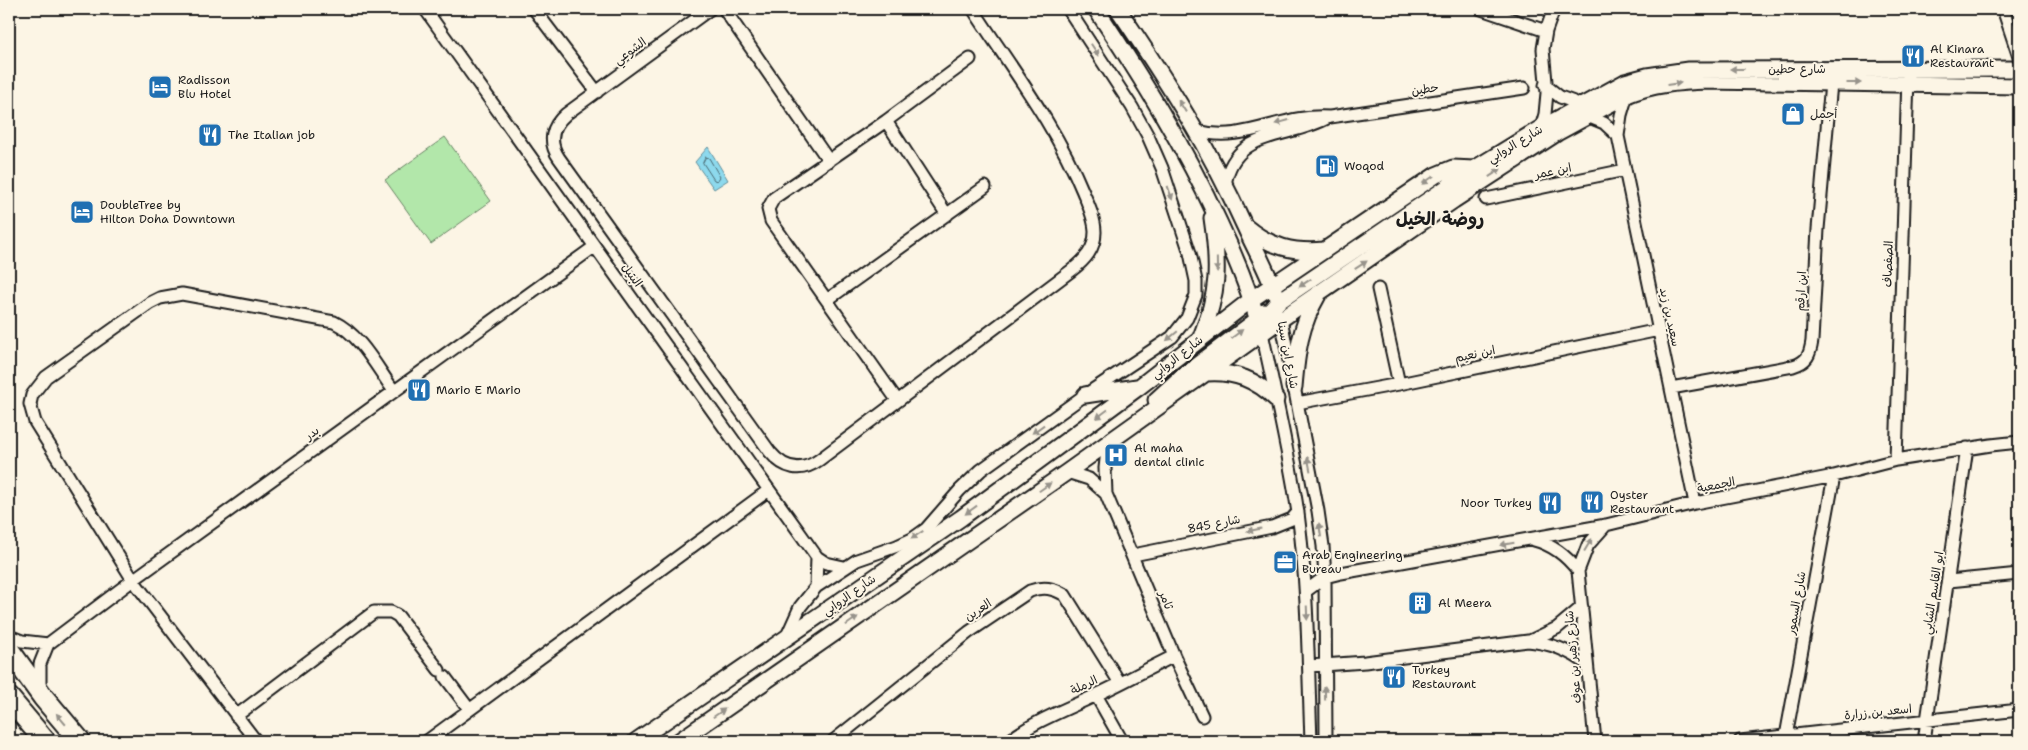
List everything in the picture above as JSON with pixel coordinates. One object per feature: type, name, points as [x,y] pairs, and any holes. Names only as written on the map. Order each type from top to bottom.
[{"type":"highway","points":[[9,650],[43,697],[80,741]]},
{"type":"highway","points":[[9,698],[45,741]]},
{"type":"street","name":"البتيل","points":[[425,9],[817,557]]},
{"type":"street","points":[[534,9],[597,92]]},
{"type":"street","name":"الشوعي","points":[[710,9],[695,13],[597,92],[566,114],[555,126],[552,134],[554,151],[776,459],[784,465],[802,469],[811,466],[1085,260],[1093,247],[1095,232],[1093,217],[1064,149],[973,9]]},
{"type":"street","points":[[724,9],[829,161]]},
{"type":"street","name":"شارع الروابي","points":[[786,639],[800,607],[816,587],[857,560],[904,542],[926,529],[960,490],[981,470],[1085,395],[1172,337],[1187,318],[1196,295],[1196,281],[1190,253],[1155,152],[1132,107],[1068,9]]},
{"type":"street","name":"شارع ابن سينا","points":[[1096,9],[1163,113],[1209,200],[1252,299],[1260,326],[1298,512],[1306,591],[1311,741]]},
{"type":"street","name":"شارع ابن سينا","points":[[1118,9],[1197,131],[1226,185],[1278,302],[1318,511],[1325,577],[1326,741]]},
{"type":"street","points":[[1481,9],[1546,31]]},
{"type":"street","points":[[1541,128],[1546,104],[1543,50],[1546,31],[1554,9]]},
{"type":"street","points":[[2003,9],[2019,57]]},
{"type":"street","points":[[897,400],[771,221],[768,209],[774,198],[886,121],[970,58]]},
{"type":"street","name":"شارع حطين","points":[[1627,96],[1638,90],[1699,81],[1831,83],[2019,69]]},
{"type":"street","name":"شارع حطين","points":[[1585,110],[1625,82],[1647,76],[1688,70],[1908,76],[2019,86]]},
{"type":"street","name":"الصفصاف","points":[[1896,460],[1908,76]]},
{"type":"street","name":"ابن ارقم","points":[[1671,388],[1793,366],[1802,364],[1808,358],[1812,341],[1818,229],[1831,83]]},
{"type":"street","points":[[1545,85],[1560,97],[1585,110],[1604,123],[1618,136]]},
{"type":"street","name":"حطين","points":[[1197,131],[1229,135],[1297,118],[1330,116],[1524,88]]},
{"type":"street","name":"شارع الروابي","points":[[636,741],[961,518],[1139,387],[1252,299],[1436,175],[1452,168],[1474,169],[1541,128],[1585,110],[1627,96]]},
{"type":"street","name":"سعيد بن زيد","points":[[1627,96],[1621,115],[1618,136],[1695,503]]},
{"type":"street","name":"شارع الروابي","points":[[1320,292],[1585,110]]},
{"type":"street","name":"حطين","points":[[1226,185],[1231,164],[1245,147],[1254,142],[1311,126],[1330,116]]},
{"type":"street","points":[[886,121],[947,215]]},
{"type":"street","points":[[1135,423],[1175,381],[1260,326],[1278,302],[1474,169]]},
{"type":"street","name":"ابن عمر","points":[[1486,199],[1625,170]]},
{"type":"street","points":[[827,300],[985,188]]},
{"type":"street","points":[[1200,339],[1214,300],[1218,278],[1209,200]]},
{"type":"street","points":[[1245,226],[1269,243],[1286,249],[1326,250]]},
{"type":"street","name":"بدر","points":[[48,644],[133,580],[594,247]]},
{"type":"street","points":[[1260,326],[1269,303],[1272,285]]},
{"type":"street","points":[[1378,288],[1399,384]]},
{"type":"street","points":[[1281,319],[1320,292]]},
{"type":"street","points":[[1294,387],[1302,327],[1320,292]]},
{"type":"street","points":[[256,741],[133,580],[51,451],[35,422],[30,404],[32,395],[46,377],[128,317],[160,298],[182,294],[334,322],[354,337],[394,391]]},
{"type":"street","name":"شارع الروابي","points":[[679,741],[1207,373],[1260,326],[1281,319]]},
{"type":"street","name":"ابن نعيم","points":[[1297,403],[1399,384],[1658,330]]},
{"type":"street","points":[[1207,373],[1229,373],[1244,378],[1260,385],[1276,399]]},
{"type":"street","points":[[1085,395],[1139,387]]},
{"type":"street","name":"ثامر","points":[[1108,442],[1105,468],[1106,494],[1174,656],[1202,716]]},
{"type":"street","name":"الجمعية","points":[[1306,591],[1325,577],[1606,525],[1695,503],[1834,476],[1896,460],[1967,448],[2019,442]]},
{"type":"street","name":"ابو القاسم الشابي","points":[[1924,741],[1967,448]]},
{"type":"street","name":"ثامر","points":[[1067,472],[1089,479],[1106,494]]},
{"type":"street","name":"شارع السمور","points":[[1786,736],[1834,476]]},
{"type":"street","points":[[427,741],[769,490]]},
{"type":"street","name":"شارع 845","points":[[1133,555],[1272,527],[1292,519],[1298,512]]},
{"type":"street","name":"شارع زهير بن عوف","points":[[1595,741],[1578,570],[1588,545],[1606,525]]},
{"type":"street","points":[[1532,539],[1546,543],[1558,550],[1570,559],[1578,570]]},
{"type":"street","points":[[817,557],[826,563],[844,567]]},
{"type":"street","points":[[816,587],[817,557]]},
{"type":"street","points":[[1948,581],[2019,574]]},
{"type":"street","name":"العرين","points":[[833,741],[969,632],[1030,591],[1039,588],[1057,590],[1065,595],[1120,683]]},
{"type":"street","points":[[1528,642],[1557,628],[1582,608]]},
{"type":"street","points":[[236,716],[374,612],[391,612],[398,616],[469,709]]},
{"type":"street","points":[[9,636],[22,641],[48,644],[43,654],[39,675],[43,697]]},
{"type":"street","points":[[1308,666],[1365,662],[1528,642],[1541,642],[1565,650],[1587,664]]},
{"type":"street","name":"الرملة","points":[[1008,741],[1043,719],[1174,656]]},
{"type":"street","points":[[1096,695],[1122,741]]},
{"type":"street","name":"اسعد بن زرارة","points":[[1740,741],[2019,710]]},
{"type":"green space","points":[[445,137],[491,201],[431,244],[385,180]]},
{"type":"water","points":[[708,147],[728,180],[714,189],[695,162]]},
{"type":"place","name":"Al Kinara Restaurant","points":[[1913,56]]},
{"type":"place","name":"Radisson Blu Hotel","points":[[160,87]]},
{"type":"place","name":"أجمل","points":[[1793,114]]},
{"type":"place","name":"The Italian job","points":[[210,135]]},
{"type":"place","name":"Woqod","points":[[1327,166]]},
{"type":"place","name":"DoubleTree by Hilton Doha Downtown","points":[[82,212]]},
{"type":"place","name":"Mario E Mario","points":[[419,390]]},
{"type":"place","name":"Al maha dental clinic","points":[[1116,455]]},
{"type":"place","name":"Oyster Restaurant","points":[[1592,502]]},
{"type":"place","name":"Noor Turkey","points":[[1550,503]]},
{"type":"place","name":"Arab Engineering Bureau","points":[[1285,562]]},
{"type":"place","name":"Al Meera","points":[[1420,603]]},
{"type":"place","name":"Turkey Restaurant","points":[[1394,677]]},
{"type":"district","name":"روضة الخيل","points":[[1440,219]]}]
